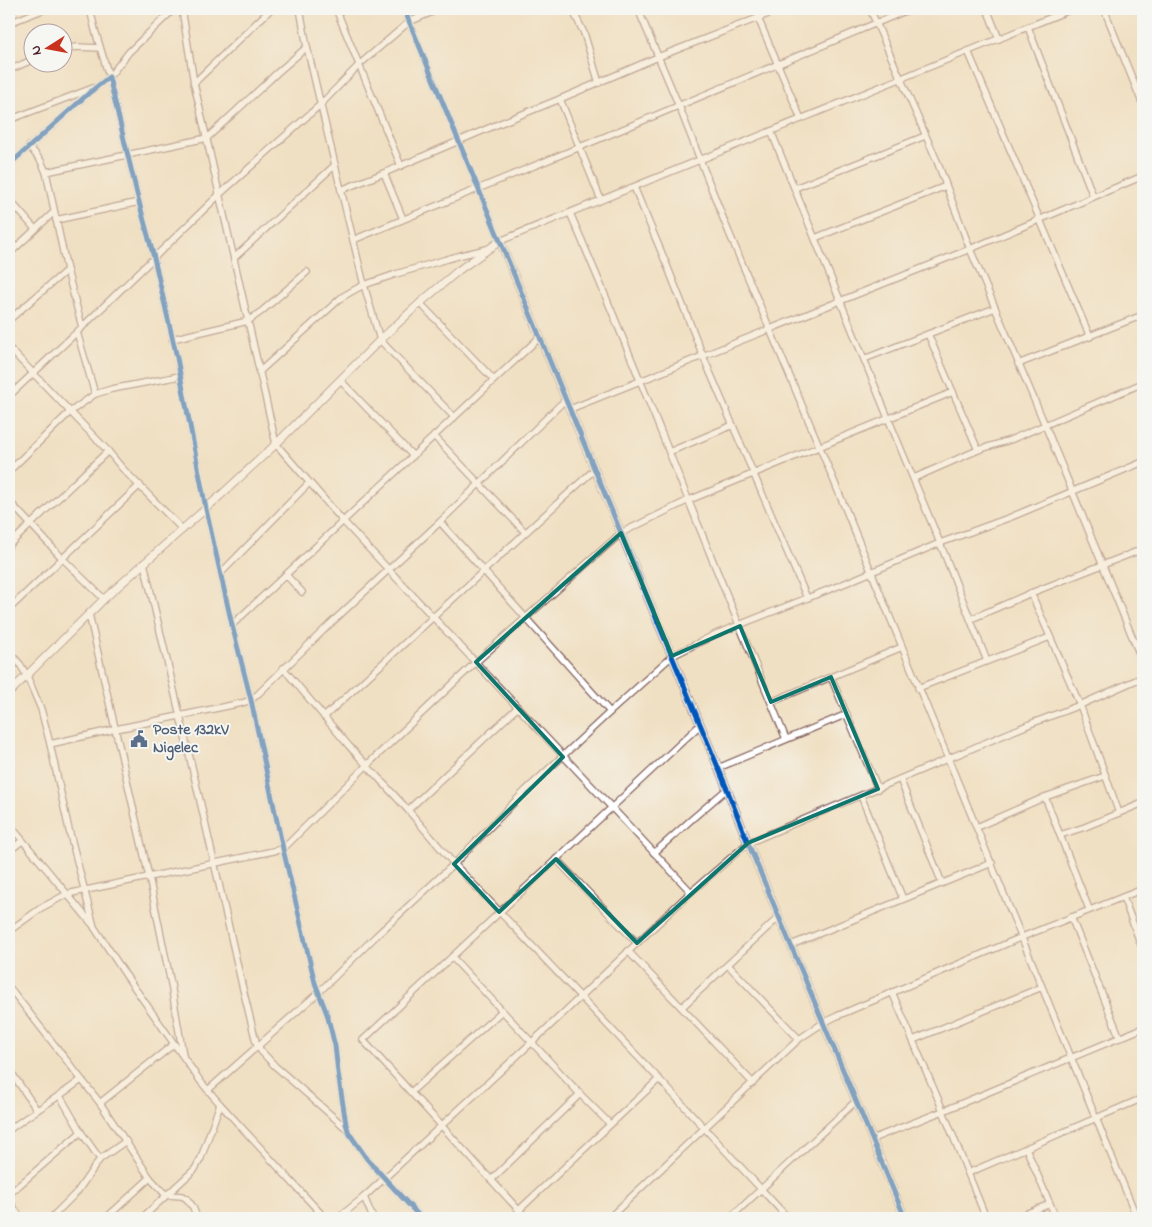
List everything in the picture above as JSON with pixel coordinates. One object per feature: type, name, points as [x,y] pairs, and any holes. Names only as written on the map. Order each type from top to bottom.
[{"type":"street","points":[[9,23],[45,9]]},
{"type":"street","points":[[90,9],[154,258],[180,376],[206,509],[283,849],[315,983],[335,1046],[342,1105],[348,1130]]},
{"type":"street","points":[[9,165],[109,77],[129,52],[174,9]]},
{"type":"street","points":[[182,9],[194,82],[276,444],[343,521],[691,892]]},
{"type":"street","points":[[194,82],[271,9]]},
{"type":"street","points":[[300,9],[307,47],[353,240],[380,340],[454,417]]},
{"type":"street","points":[[336,9],[401,166]]},
{"type":"street","points":[[404,9],[905,1218]]},
{"type":"street","points":[[9,396],[220,194],[321,104],[360,64],[409,22],[439,9]]},
{"type":"street","points":[[572,9],[584,33],[599,83]]},
{"type":"street","points":[[638,9],[1137,1218]]},
{"type":"street","points":[[341,190],[658,57],[781,9]]},
{"type":"street","points":[[870,9],[936,161],[970,248],[1143,663]]},
{"type":"street","points":[[353,240],[910,9]]},
{"type":"street","points":[[987,9],[999,38]]},
{"type":"street","points":[[9,693],[104,600],[276,444],[380,340],[420,303],[460,270],[500,241],[1072,9]]},
{"type":"street","points":[[1104,9],[1143,105]]},
{"type":"street","points":[[758,18],[801,119]]},
{"type":"street","points":[[1028,27],[1093,196]]},
{"type":"street","points":[[72,47],[100,48]]},
{"type":"street","points":[[46,172],[207,138],[307,47]]},
{"type":"street","points":[[968,51],[1090,336]]},
{"type":"street","points":[[9,70],[22,64]]},
{"type":"street","points":[[9,120],[99,85]]},
{"type":"street","points":[[560,99],[601,200]]},
{"type":"street","points":[[771,131],[987,661]]},
{"type":"street","points":[[795,188],[925,136]]},
{"type":"street","points":[[29,146],[41,161],[46,172],[95,394]]},
{"type":"street","points":[[234,258],[335,165]]},
{"type":"street","points":[[384,173],[403,219]]},
{"type":"street","points":[[570,409],[770,330],[1143,176]]},
{"type":"street","points":[[815,238],[946,186]]},
{"type":"street","points":[[634,187],[807,598]]},
{"type":"street","points":[[9,199],[35,229]]},
{"type":"street","points":[[56,220],[139,202]]},
{"type":"street","points":[[9,254],[54,212]]},
{"type":"street","points":[[570,213],[591,260],[786,739]]},
{"type":"street","points":[[259,372],[342,297],[350,292],[364,285],[434,262],[490,248]]},
{"type":"street","points":[[9,320],[67,270]]},
{"type":"street","points":[[172,339],[248,321],[307,272]]},
{"type":"street","points":[[420,303],[494,380]]},
{"type":"street","points":[[864,359],[995,308]]},
{"type":"street","points":[[1018,364],[1143,315]]},
{"type":"street","points":[[928,334],[978,450]]},
{"type":"street","points":[[232,625],[540,337]]},
{"type":"street","points":[[9,348],[183,530]]},
{"type":"street","points":[[9,471],[70,412],[95,394],[112,388],[180,376]]},
{"type":"street","points":[[340,380],[413,456]]},
{"type":"street","points":[[914,478],[978,450],[1010,440],[1143,383]]},
{"type":"street","points":[[9,931],[40,908],[67,894],[283,849],[476,662],[621,533],[689,500],[953,392]]},
{"type":"street","points":[[50,744],[250,700],[440,522],[565,400]]},
{"type":"street","points":[[669,452],[733,425]]},
{"type":"street","points":[[434,436],[525,532]]},
{"type":"street","points":[[9,545],[108,451]]},
{"type":"street","points":[[208,1090],[318,993],[454,864],[526,791],[672,656],[716,634],[740,626],[940,542],[1011,517],[1143,462]]},
{"type":"street","points":[[324,717],[595,469]]},
{"type":"street","points":[[221,573],[309,483]]},
{"type":"street","points":[[9,609],[140,485]]},
{"type":"street","points":[[9,501],[104,600]]},
{"type":"street","points":[[440,522],[610,712]]},
{"type":"street","points":[[971,619],[1143,549]]},
{"type":"street","points":[[144,564],[242,985],[258,1046],[275,1066],[348,1130],[367,1159],[421,1218]]},
{"type":"street","points":[[286,576],[302,592]]},
{"type":"street","points":[[1031,594],[1080,706],[1119,813]]},
{"type":"street","points":[[89,614],[150,877],[183,1058]]},
{"type":"street","points":[[918,688],[1050,637]]},
{"type":"street","points":[[771,702],[902,647]]},
{"type":"street","points":[[9,652],[20,664],[27,676],[40,709],[50,744],[68,830],[94,927]]},
{"type":"street","points":[[284,668],[324,717],[454,864],[581,996],[788,1218]]},
{"type":"street","points":[[831,677],[878,788]]},
{"type":"street","points":[[338,1218],[364,1197],[532,1042],[691,892],[748,843],[1030,724],[1080,706],[1143,677]]},
{"type":"street","points":[[408,810],[517,708]]},
{"type":"street","points":[[718,768],[847,714]]},
{"type":"street","points":[[526,1218],[363,1040],[700,726]]},
{"type":"street","points":[[977,827],[1045,797],[1105,776]]},
{"type":"street","points":[[900,779],[942,884]]},
{"type":"street","points":[[654,853],[727,789]]},
{"type":"street","points":[[861,796],[903,900]]},
{"type":"street","points":[[1045,797],[1089,910]]},
{"type":"street","points":[[1060,835],[1085,827],[1143,803]]},
{"type":"street","points":[[9,824],[94,927],[126,978],[208,1090],[325,1218]]},
{"type":"street","points":[[9,851],[22,841]]},
{"type":"street","points":[[556,859],[637,943]]},
{"type":"street","points":[[791,945],[992,863]]},
{"type":"street","points":[[609,1218],[799,1039],[823,1023],[1022,937],[1143,889]]},
{"type":"street","points":[[1123,897],[1143,950]]},
{"type":"street","points":[[682,1007],[779,917]]},
{"type":"street","points":[[1071,917],[1120,1038]]},
{"type":"street","points":[[628,951],[753,1083]]},
{"type":"street","points":[[452,957],[610,1124]]},
{"type":"street","points":[[728,965],[799,1039]]},
{"type":"street","points":[[9,986],[100,1103],[150,1178],[167,1195],[182,1196],[187,1199],[196,1218]]},
{"type":"street","points":[[913,1040],[1042,987]]},
{"type":"street","points":[[892,992],[986,1218]]},
{"type":"street","points":[[411,1092],[502,1011]]},
{"type":"street","points":[[872,1139],[1143,1028]]},
{"type":"street","points":[[100,1103],[174,1044]]},
{"type":"street","points":[[9,1069],[37,1110]]},
{"type":"street","points":[[519,1210],[659,1079]]},
{"type":"street","points":[[9,1130],[81,1080]]},
{"type":"street","points":[[491,1180],[580,1094]]},
{"type":"street","points":[[60,1096],[81,1132],[100,1158]]},
{"type":"street","points":[[968,1173],[1143,1098]]},
{"type":"street","points":[[730,1218],[856,1101]]},
{"type":"street","points":[[142,1218],[195,1169],[201,1158],[220,1104]]},
{"type":"street","points":[[9,1194],[81,1132]]},
{"type":"street","points":[[51,1218],[77,1192],[100,1158],[126,1141]]},
{"type":"street","points":[[1026,1148],[1056,1218]]},
{"type":"street","points":[[106,1218],[150,1178]]},
{"type":"street","points":[[364,1197],[373,1218]]},
{"type":"street","points":[[9,1201],[21,1218]]},
{"type":"street","points":[[1015,1218],[1050,1204]]},
{"type":"highlighted area","points":[[621,533],[672,656],[740,626],[771,702],[831,677],[878,789],[748,843],[637,943],[556,859],[499,912],[454,864],[563,757],[476,662]]},
{"type":"cycle path","points":[[404,9],[905,1218]]},
{"type":"cycle path","points":[[9,165],[109,77],[177,358],[206,509],[251,700],[283,849],[315,983],[327,1014],[335,1046],[346,1124],[349,1133],[367,1159],[421,1218]]},
{"type":"place","name":"Poste 132kV Nigelec","points":[[139,739]]}]
